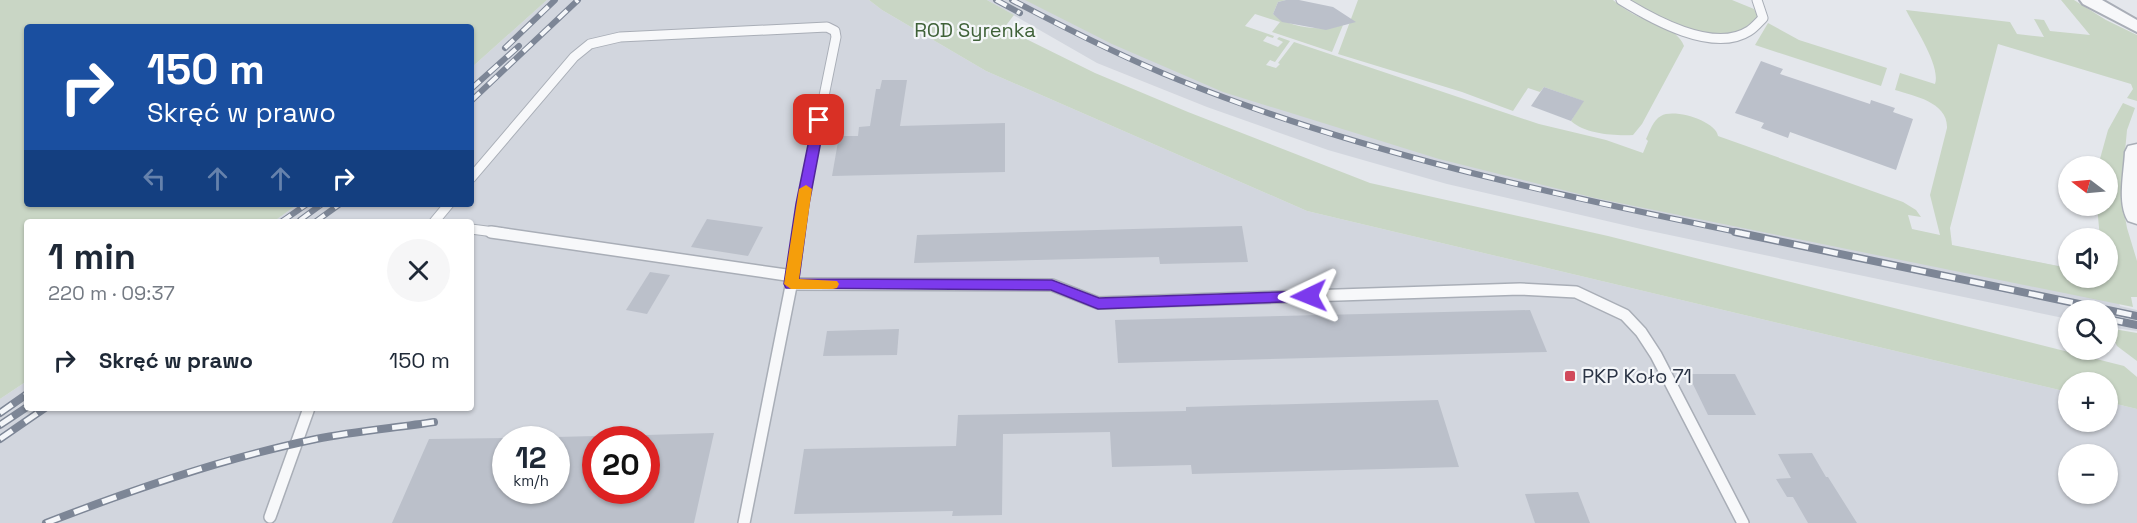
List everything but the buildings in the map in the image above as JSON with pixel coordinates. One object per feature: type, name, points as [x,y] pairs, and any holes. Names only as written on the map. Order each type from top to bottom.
[{"type":"street","points":[[2089,0],[2137,27]]},
{"type":"street","points":[[2137,152],[2135,197],[2137,215]]},
{"type":"lane","points":[[1621,0],[1657,21],[1681,31],[1720,37],[1743,35],[1757,27],[1763,18],[1757,0]]},
{"type":"lane","points":[[474,174],[573,57],[590,44],[620,37],[827,27],[835,32],[836,37],[802,204],[792,280],[744,523]]},
{"type":"lane","points":[[436,219],[446,207]]},
{"type":"lane","points":[[474,229],[792,280],[1052,285],[1098,303],[1520,289],[1576,292],[1625,315],[1641,332],[1656,355],[1743,523]]},
{"type":"lane","points":[[270,517],[308,411]]},
{"type":"shaded area","points":[[547,0],[869,0],[882,10],[986,71],[1307,211],[2058,390],[2058,432],[2118,432],[2118,404],[2137,409],[2137,523],[0,523],[0,399],[24,383],[24,411],[474,411],[474,219],[277,219],[294,207],[474,207],[474,65]]},
{"type":"shaded area","points":[[987,0],[1062,0],[1595,176],[2058,266],[2058,288],[2113,288],[2118,300],[2058,300],[2058,317],[1641,229],[1447,184],[1328,150],[1207,107],[1097,63]]},
{"type":"shaded area","points":[[2118,301],[2120,306],[2137,310],[2137,331],[2118,328]]},
{"type":"green space","points":[[0,0],[547,0],[474,65],[474,24],[24,24],[24,207],[294,207],[277,219],[24,219],[24,383],[0,399]]},
{"type":"green space","name":"ROD Syrenka","points":[[869,0],[987,0],[1014,15],[1004,28],[1095,73],[1370,183],[1608,236],[2058,349],[2058,360],[2100,360],[2124,366],[2137,377],[2137,409],[2118,404],[2118,372],[2058,372],[2058,390],[1307,211],[986,71],[882,10]]},
{"type":"green space","points":[[1025,0],[1286,0],[1278,2],[1273,14],[1289,23],[1316,28],[1343,25],[1332,52],[1272,32],[1280,22],[1255,14],[1245,26],[1274,36],[1273,38],[1267,36],[1263,41],[1278,47],[1283,42],[1277,39],[1279,37],[1290,41],[1275,62],[1270,60],[1266,65],[1276,68],[1294,42],[1539,124],[1606,140],[1643,153],[1648,141],[1646,139],[1658,118],[1667,114],[1694,117],[1710,125],[1718,136],[1903,202],[1916,210],[1921,217],[1908,215],[1912,229],[1940,235],[1930,195],[1947,128],[1946,119],[1936,106],[1928,101],[1895,90],[1900,73],[1935,84],[1936,76],[1931,57],[1906,10],[2010,22],[2017,34],[2044,37],[2034,19],[2044,20],[2050,31],[2090,35],[2061,0],[2074,0],[2106,20],[2137,35],[2137,101],[2127,98],[2133,89],[2131,84],[1998,44],[1950,228],[1952,245],[2058,266],[2058,288],[2118,288],[2118,228],[2099,228],[2098,216],[2118,216],[2118,156],[2101,156],[2108,130],[2123,103],[2135,108],[2127,130],[2121,195],[2127,228],[2137,261],[2137,297],[2131,297],[2133,307],[2118,304],[2118,300],[2098,300],[1595,198],[1439,159],[1223,92],[1112,44]]},
{"type":"green space","points":[[1358,0],[1613,0],[1633,14],[1669,30],[1680,39],[1684,46],[1642,124],[1633,135],[1600,133],[1584,129],[1571,121],[1583,101],[1544,87],[1540,92],[1528,88],[1513,111],[1462,92],[1338,54]]},
{"type":"green space","points":[[1631,0],[1732,0],[1754,9],[1758,16],[1746,27],[1731,33],[1714,33],[1677,24]]},
{"type":"green space","points":[[1768,23],[1799,40],[1887,68],[1881,86],[1755,45]]},
{"type":"green space","points":[[2118,330],[2137,333],[2137,361],[2118,347]]},
{"type":"railway","points":[[505,48],[555,0]]},
{"type":"railway","points":[[474,98],[578,0]]},
{"type":"railway","points":[[996,0],[1020,13]]},
{"type":"railway","points":[[1012,0],[1095,42],[1179,80],[1317,129],[1528,187],[1742,233]]},
{"type":"railway","points":[[474,86],[519,46]]},
{"type":"railway","points":[[285,219],[303,207]]},
{"type":"railway","points":[[301,219],[318,207]]},
{"type":"railway","points":[[319,219],[336,207]]},
{"type":"railway","points":[[1735,232],[2137,316]]},
{"type":"railway","points":[[2118,321],[2137,325]]},
{"type":"railway","points":[[0,413],[24,396]]},
{"type":"railway","points":[[0,425],[24,409]]},
{"type":"railway","points":[[0,439],[41,411]]},
{"type":"railway","points":[[46,523],[146,486],[247,455],[331,436],[434,422]]},
{"type":"slow traffic","points":[[806,189],[791,284],[833,284]]},
{"type":"place","name":"PKP Koło 71","points":[[1570,376]]},
{"type":"route","points":[[819,120],[802,204],[791,284],[1052,285],[1098,303],[1309,296]]}]
